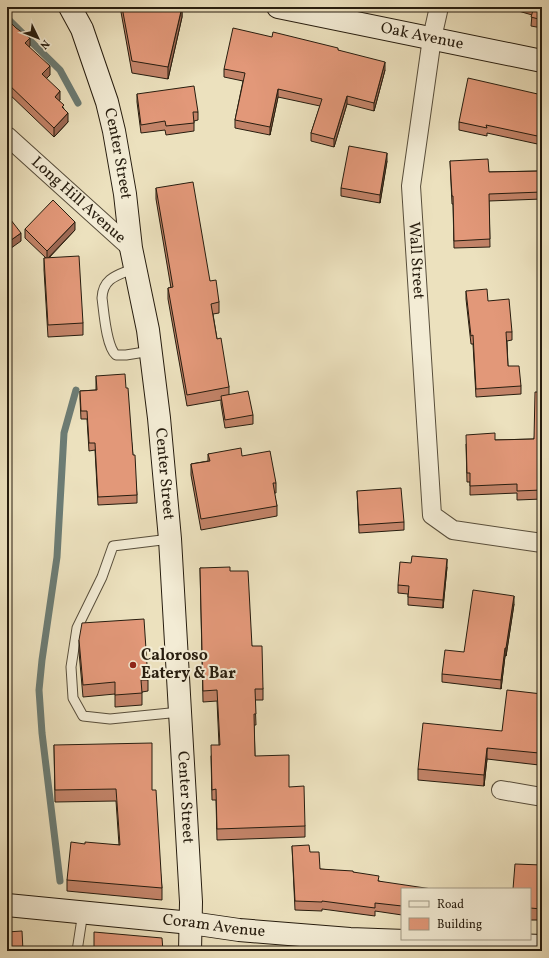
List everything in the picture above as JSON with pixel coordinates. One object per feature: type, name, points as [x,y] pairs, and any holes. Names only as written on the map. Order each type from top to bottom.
[{"type":"main road","name":"Center Street","points":[[70,7],[82,29],[107,102],[114,131],[133,258],[151,352],[159,418],[170,539],[191,902],[190,951]]},
{"type":"main road","name":"Oak Avenue","points":[[278,7],[542,61]]},
{"type":"main road","name":"Coram Avenue","points":[[7,905],[191,923],[239,930],[350,939],[542,946]]},
{"type":"street","name":"Wall Street","points":[[439,7],[432,38],[411,186],[432,515],[454,530],[542,543]]},
{"type":"street","name":"Long Hill Avenue","points":[[7,136],[133,258]]},
{"type":"street","points":[[501,790],[542,797]]},
{"type":"lane","points":[[133,258],[105,284],[102,292],[109,338],[112,351],[116,355],[151,352]]},
{"type":"lane","points":[[170,539],[113,546],[102,577],[77,628],[71,667],[73,698],[83,716],[110,719],[180,712]]},
{"type":"lane","points":[[78,951],[83,912]]},
{"type":"building","points":[[122,7],[182,7],[168,67],[132,61]]},
{"type":"building","points":[[534,7],[542,7],[542,20],[531,17]]},
{"type":"building","points":[[7,19],[16,28],[30,38],[25,43],[50,66],[42,74],[60,91],[55,97],[64,105],[62,107],[68,113],[54,128],[7,83]]},
{"type":"building","points":[[233,28],[272,37],[273,32],[338,48],[338,50],[385,62],[374,103],[347,96],[334,139],[311,133],[322,99],[278,89],[270,127],[235,120],[245,73],[224,69]]},
{"type":"building","points":[[468,78],[542,95],[542,137],[486,125],[487,128],[459,122]]},
{"type":"building","points":[[194,86],[198,112],[193,112],[194,123],[166,126],[165,121],[141,125],[137,94]]},
{"type":"building","points":[[349,146],[387,153],[380,195],[341,188]]},
{"type":"building","points":[[488,159],[489,172],[542,171],[542,192],[489,194],[490,239],[454,241],[453,196],[450,161]]},
{"type":"building","points":[[193,182],[210,281],[216,280],[219,302],[211,304],[217,339],[221,338],[229,387],[187,395],[168,288],[173,287],[156,188]]},
{"type":"building","points":[[53,200],[75,222],[47,251],[25,229]]},
{"type":"building","points":[[7,215],[21,233],[7,243]]},
{"type":"building","points":[[79,256],[83,323],[48,325],[44,258]]},
{"type":"building","points":[[487,289],[488,301],[509,299],[512,332],[506,332],[508,366],[519,366],[521,386],[476,389],[473,335],[471,336],[466,291]]},
{"type":"building","points":[[125,374],[126,388],[128,388],[133,455],[135,455],[137,495],[98,497],[95,443],[89,443],[87,411],[81,411],[80,391],[97,390],[96,376]]},
{"type":"building","points":[[248,391],[253,415],[225,420],[221,396]]},
{"type":"building","points":[[535,392],[542,392],[542,490],[517,491],[517,484],[470,486],[470,473],[467,473],[466,435],[495,433],[495,440],[534,439]]},
{"type":"building","points":[[241,448],[242,456],[270,451],[276,483],[273,483],[277,506],[201,519],[191,464],[210,461],[208,454]]},
{"type":"building","points":[[401,488],[404,522],[359,525],[357,491]]},
{"type":"building","points":[[412,556],[447,559],[443,600],[408,597],[409,586],[398,585],[400,562],[411,563]]},
{"type":"building","points":[[230,567],[230,571],[248,571],[252,646],[262,646],[263,689],[255,689],[255,756],[289,755],[289,787],[304,786],[305,826],[217,829],[216,789],[212,790],[211,745],[220,745],[217,690],[203,691],[200,568]]},
{"type":"building","points":[[473,590],[514,596],[501,680],[442,674],[445,650],[464,652]]},
{"type":"building","points":[[144,619],[148,680],[141,680],[142,693],[115,695],[115,682],[83,685],[79,640],[82,623]]},
{"type":"building","points":[[507,690],[542,694],[542,746],[540,746],[539,753],[487,748],[484,775],[418,769],[423,723],[502,731]]},
{"type":"building","points":[[152,743],[152,790],[156,790],[162,888],[67,880],[71,842],[120,845],[116,789],[55,790],[54,745]]},
{"type":"building","points":[[309,845],[310,852],[319,852],[320,869],[353,871],[379,876],[378,881],[425,888],[401,888],[401,906],[375,903],[375,908],[322,901],[295,901],[292,846]]},
{"type":"building","points":[[515,864],[542,865],[542,909],[531,908],[531,888],[513,888]]},
{"type":"building","points":[[22,931],[23,951],[7,951],[7,932]]},
{"type":"building","points":[[94,932],[162,938],[163,951],[94,951]]},
{"type":"waterway","points":[[7,18],[60,70],[78,103]]},
{"type":"waterway","points":[[60,881],[42,733],[39,690],[57,557],[64,433],[76,390]]},
{"type":"place","name":"Caloroso Eatery & Bar","points":[[133,665]]}]
